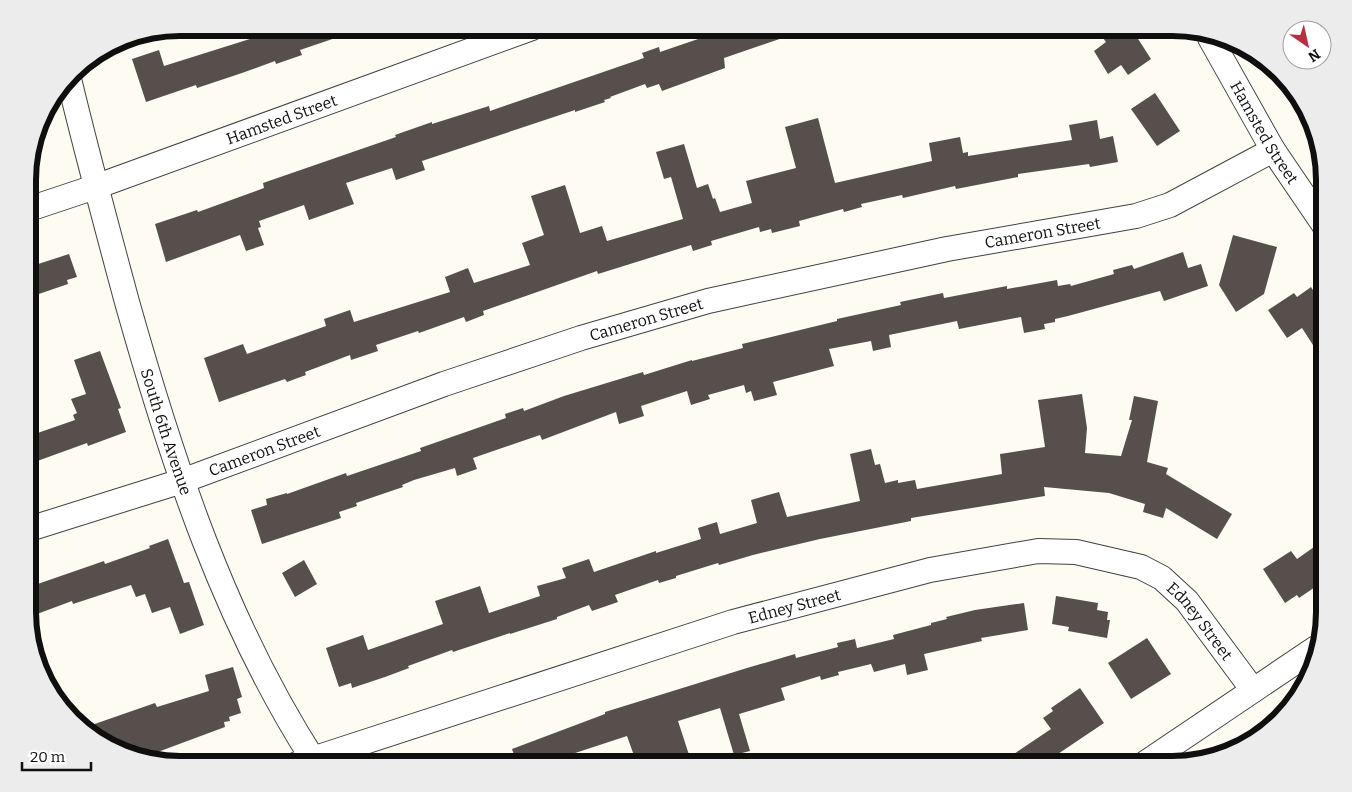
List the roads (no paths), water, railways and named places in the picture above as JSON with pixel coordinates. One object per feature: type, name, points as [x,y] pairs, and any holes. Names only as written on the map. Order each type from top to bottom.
[{"type":"street","name":"Hamsted Street","points":[[36,207],[510,36]]},
{"type":"street","name":"Hamsted Street","points":[[1212,42],[1273,150],[1315,212]]},
{"type":"street","name":"South 6th Avenue","points":[[71,87],[95,187],[146,370],[182,481],[218,575],[258,662],[305,756]]},
{"type":"street","name":"Cameron Street","points":[[36,527],[182,481],[454,381],[581,338],[708,301],[946,249],[1136,216],[1170,205],[1273,150]]},
{"type":"street","name":"Edney Street","points":[[331,756],[733,622],[930,570],[1038,551],[1076,552],[1141,567],[1162,578],[1187,601],[1253,690]]},
{"type":"street","points":[[1157,755],[1310,652]]}]
